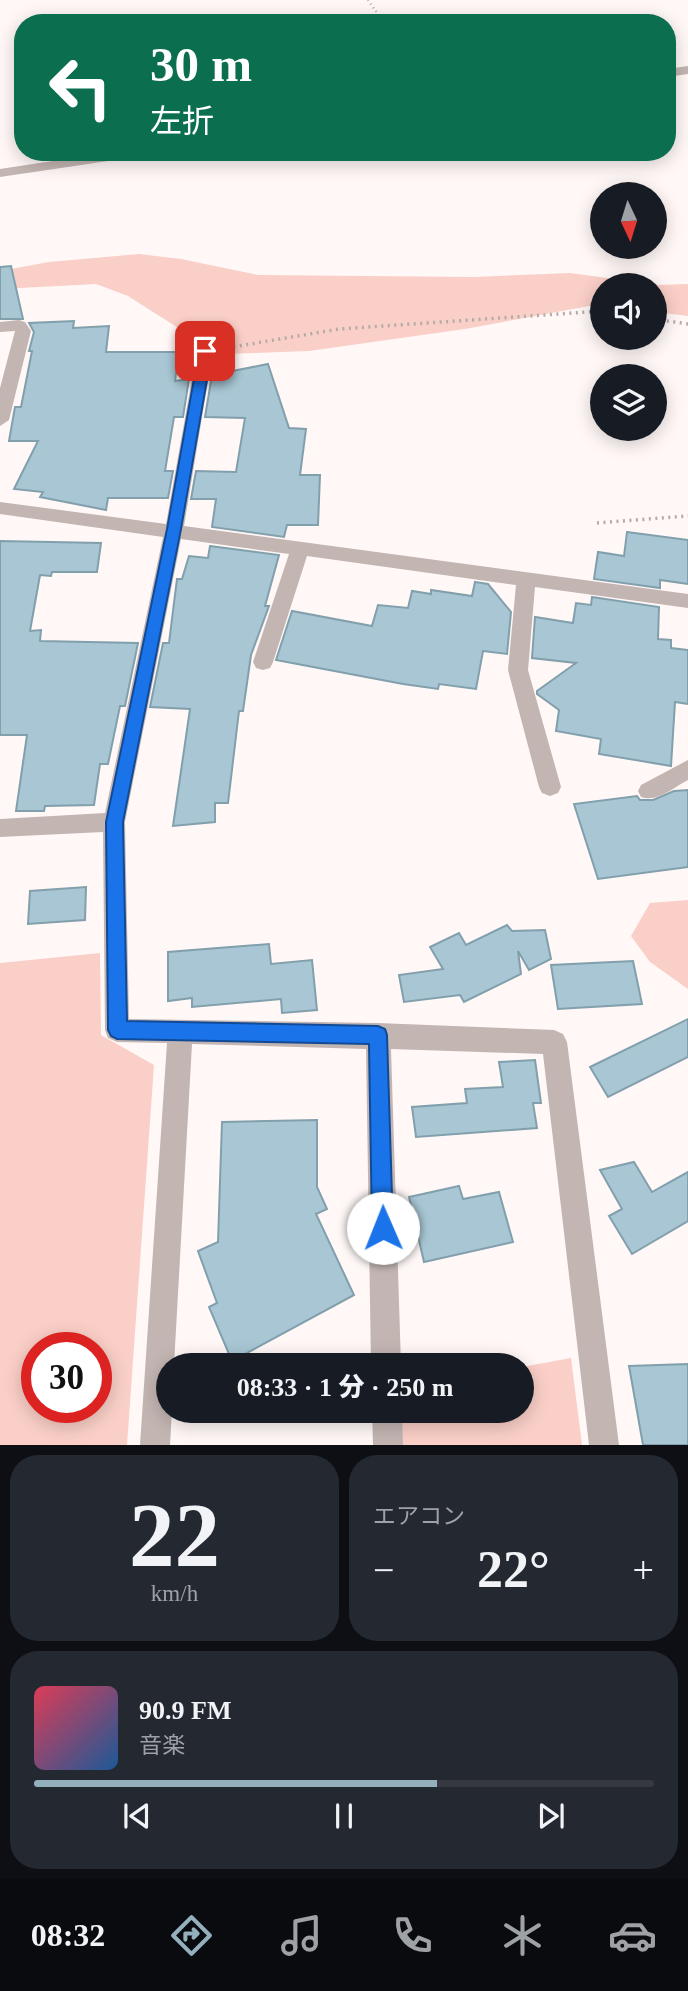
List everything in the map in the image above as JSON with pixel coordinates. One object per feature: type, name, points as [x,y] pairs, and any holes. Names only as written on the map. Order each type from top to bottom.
[{"type":"street","points":[[0,173],[81,161]]},
{"type":"street","points":[[0,327],[19,325],[23,331],[0,420]]},
{"type":"street","points":[[205,351],[174,529],[114,822],[117,1030],[378,1035],[554,1042],[604,1445]]},
{"type":"street","points":[[0,508],[174,529],[688,601]]},
{"type":"street","points":[[263,662],[300,548]]},
{"type":"street","points":[[526,580],[518,670],[550,787]]},
{"type":"street","points":[[649,791],[688,769]]},
{"type":"street","points":[[0,828],[114,822]]},
{"type":"street","points":[[155,1445],[180,1030]]},
{"type":"street","points":[[378,1035],[386,1353]]},
{"type":"street","points":[[387,1423],[388,1445]]},
{"type":"path","points":[[205,351],[339,329],[590,312]]},
{"type":"path","points":[[667,321],[688,324]]},
{"type":"path","points":[[597,523],[688,516]]},
{"type":"shaded area","points":[[139,254],[181,259],[258,275],[474,277],[570,273],[590,276],[590,306],[465,329],[309,351],[225,354],[194,338],[128,296],[96,284],[0,289],[0,271],[49,262]]},
{"type":"shaded area","points":[[688,284],[688,316],[667,313],[667,285]]},
{"type":"shaded area","points":[[688,900],[688,989],[650,962],[631,936],[650,903]]},
{"type":"shaded area","points":[[100,953],[101,1035],[154,1065],[127,1445],[0,1445],[0,963]]},
{"type":"shaded area","points":[[571,1358],[582,1445],[403,1445],[402,1423],[534,1423],[534,1365]]},
{"type":"building","points":[[11,266],[23,319],[0,319],[0,267]]},
{"type":"building","points":[[74,321],[73,328],[109,326],[106,352],[179,352],[175,381],[189,379],[183,417],[174,417],[165,471],[173,471],[168,498],[108,498],[106,510],[40,497],[43,492],[14,489],[38,441],[9,441],[15,407],[21,407],[32,351],[29,351],[34,332],[29,323]]},
{"type":"building","points":[[268,364],[289,428],[306,429],[300,475],[320,475],[318,525],[287,525],[284,537],[212,527],[216,499],[191,499],[196,471],[236,472],[245,418],[205,417],[212,375]]},
{"type":"building","points":[[627,532],[688,540],[688,584],[660,580],[660,588],[594,579],[598,552],[624,556]]},
{"type":"building","points":[[0,541],[101,543],[97,572],[52,572],[51,576],[40,575],[30,631],[41,630],[40,641],[138,643],[125,706],[120,706],[108,764],[100,764],[94,805],[45,806],[44,811],[16,811],[27,735],[0,735]]},
{"type":"building","points":[[210,546],[279,555],[265,606],[269,606],[251,655],[243,711],[239,711],[228,803],[215,803],[215,822],[173,826],[190,709],[150,707],[163,643],[169,643],[177,579],[182,579],[189,556],[208,558]]},
{"type":"building","points":[[475,582],[488,584],[511,612],[507,654],[483,651],[476,689],[439,684],[438,689],[403,684],[276,660],[292,611],[372,626],[378,605],[408,608],[412,591],[431,594],[431,590],[472,596]]},
{"type":"building","points":[[592,597],[659,607],[658,639],[671,640],[671,648],[688,650],[688,704],[675,702],[671,766],[599,754],[601,739],[556,731],[559,710],[537,694],[537,691],[576,663],[532,658],[535,617],[573,623],[576,603],[591,605]]},
{"type":"building","points":[[688,790],[688,867],[598,879],[574,804],[637,796],[640,800],[653,800],[674,791]]},
{"type":"building","points":[[86,887],[85,920],[28,924],[30,891]]},
{"type":"building","points":[[507,925],[512,931],[545,930],[551,959],[529,970],[518,951],[521,974],[464,1002],[460,995],[404,1002],[399,975],[443,969],[430,947],[459,933],[466,945]]},
{"type":"building","points":[[269,944],[271,964],[312,960],[317,1010],[282,1013],[281,999],[192,1007],[192,998],[168,1001],[168,952]]},
{"type":"building","points":[[633,961],[642,1004],[558,1009],[551,965]]},
{"type":"building","points":[[688,1019],[688,1057],[608,1097],[590,1067]]},
{"type":"building","points":[[535,1060],[541,1103],[533,1103],[537,1128],[416,1137],[412,1107],[467,1103],[465,1089],[503,1087],[499,1062]]},
{"type":"building","points":[[317,1120],[317,1187],[327,1209],[316,1214],[354,1295],[247,1353],[229,1353],[209,1307],[217,1303],[198,1251],[218,1242],[222,1122]]},
{"type":"building","points":[[634,1162],[652,1192],[688,1172],[688,1221],[632,1254],[609,1216],[622,1209],[600,1170]]},
{"type":"building","points":[[459,1186],[463,1199],[499,1192],[513,1242],[424,1262],[409,1197]]},
{"type":"building","points":[[688,1364],[688,1445],[643,1445],[629,1366]]},
{"type":"route","points":[[205,351],[174,529],[114,822],[117,1030],[378,1035],[383,1228]]}]
